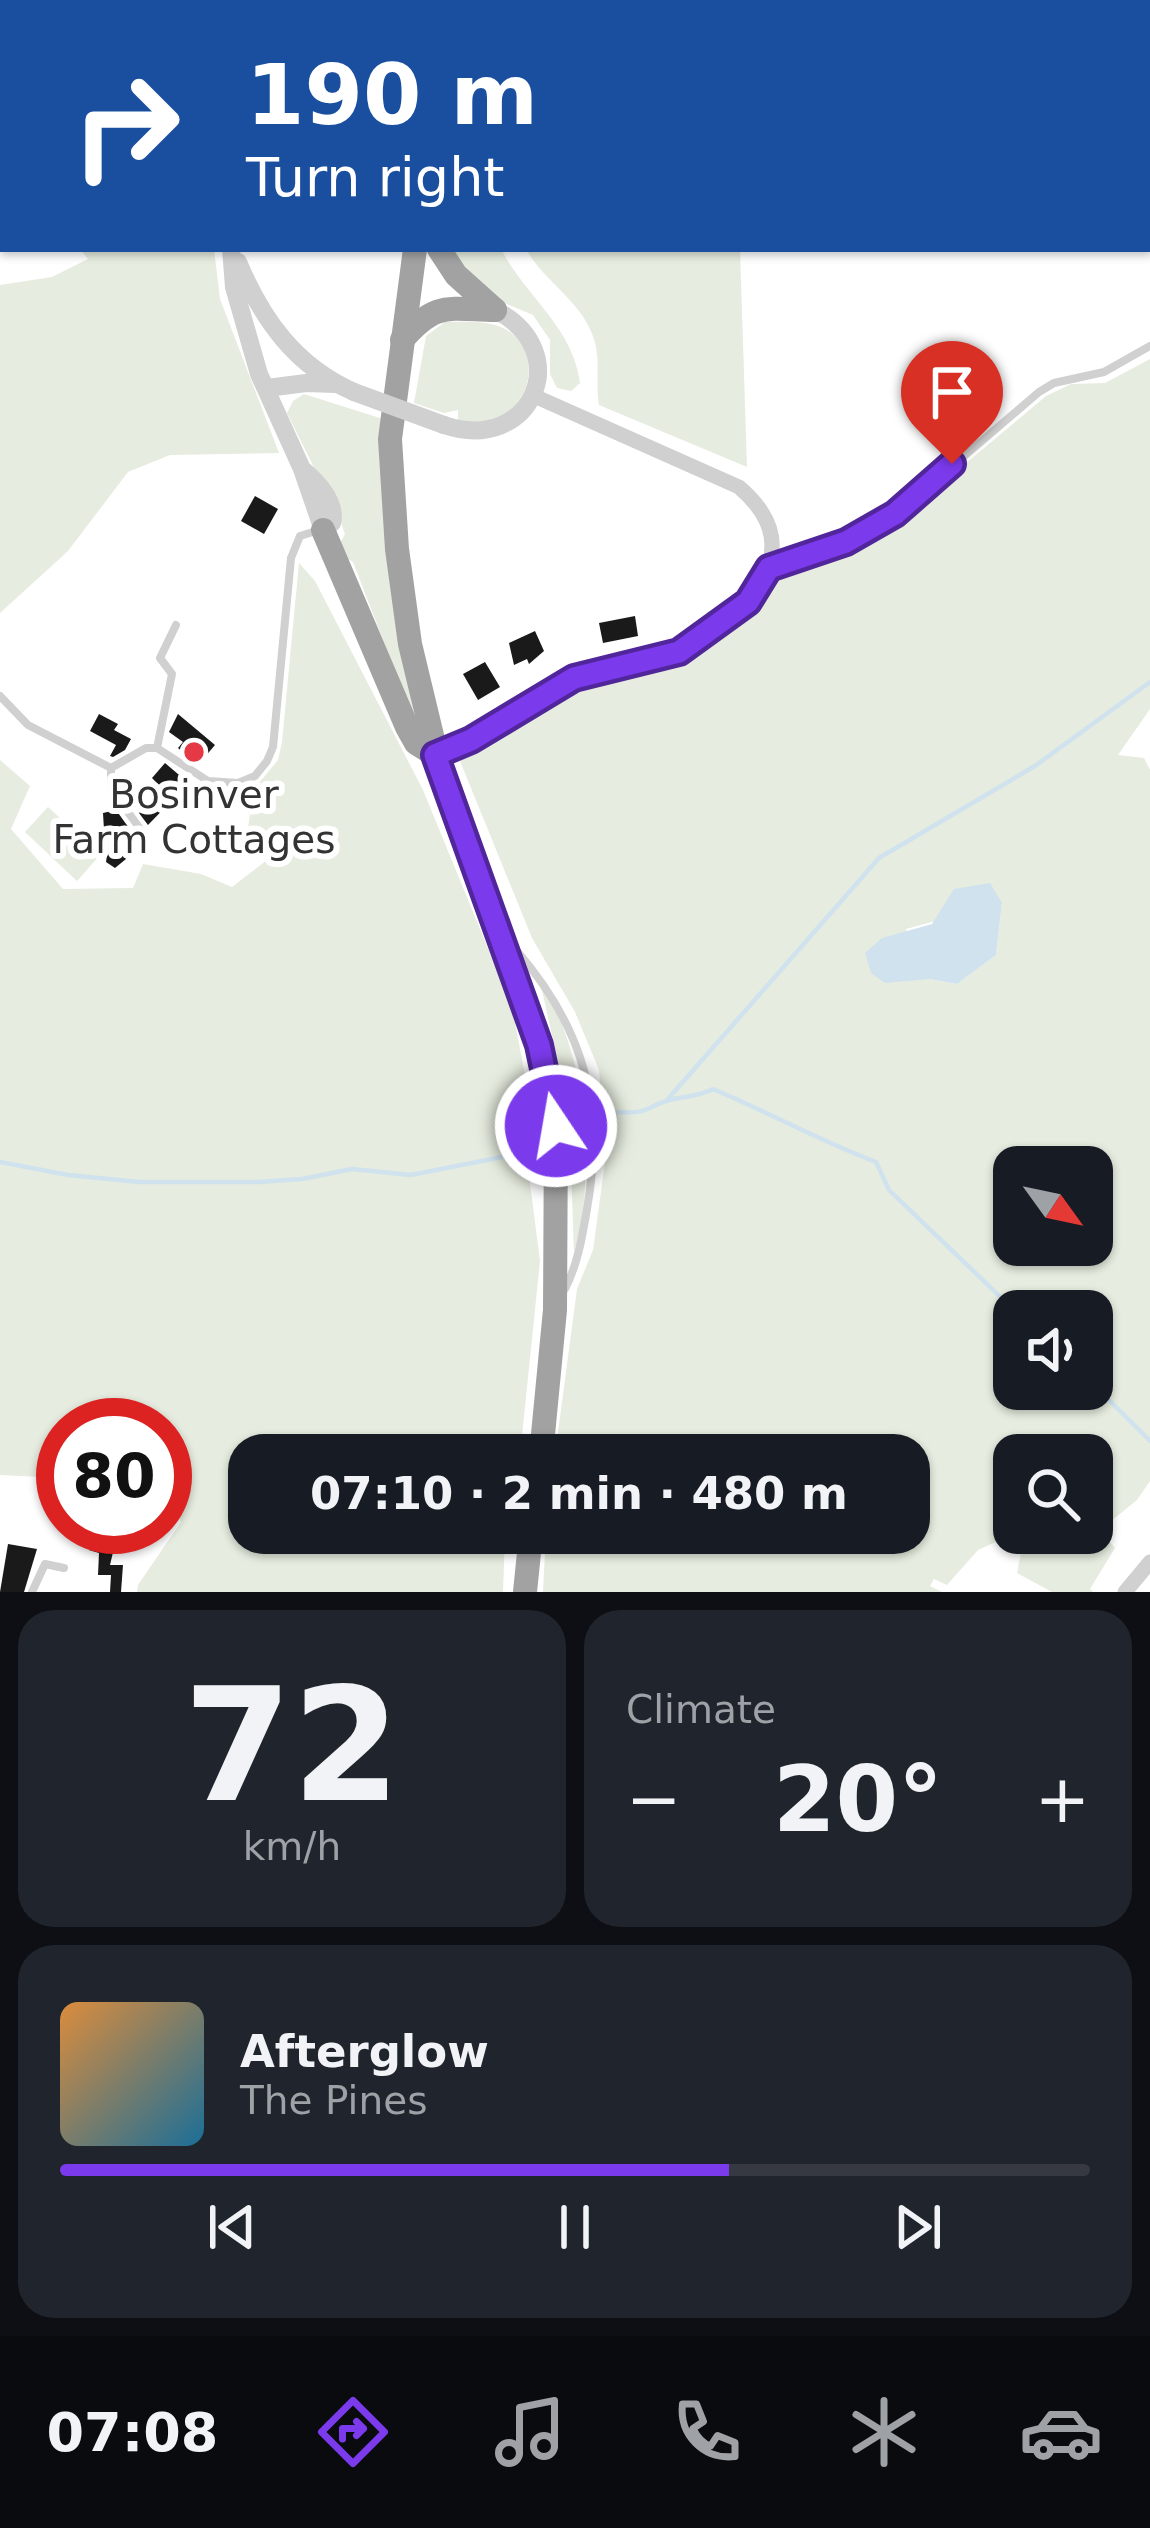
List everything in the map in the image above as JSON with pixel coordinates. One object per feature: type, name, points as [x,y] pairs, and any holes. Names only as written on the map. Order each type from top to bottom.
[{"type":"highway","points":[[415,252],[390,439],[394,514],[410,644],[435,755],[539,1045],[556,1126],[555,1310],[543,1434]]},
{"type":"highway","points":[[441,252],[448,266],[495,310]]},
{"type":"highway","points":[[401,342],[420,320],[441,308],[495,310]]},
{"type":"highway","points":[[322,530],[407,727],[416,743],[435,755]]},
{"type":"highway","points":[[525,1592],[529,1554]]},
{"type":"street","points":[[232,252],[262,315],[306,368],[345,388],[476,433],[495,430],[519,414],[537,379],[534,345],[521,326],[495,310]]},
{"type":"street","points":[[232,252],[241,319],[267,388],[302,469],[314,479],[334,512],[332,524],[322,530]]},
{"type":"street","points":[[267,388],[306,368]]},
{"type":"street","points":[[435,755],[471,740],[574,678],[679,652],[748,602],[769,568],[765,521],[751,496],[739,487],[532,395]]},
{"type":"street","points":[[1125,1592],[1150,1562]]},
{"type":"lane","points":[[769,568],[846,542],[895,514],[1040,392],[1054,383],[1104,372],[1150,346]]},
{"type":"lane","points":[[111,768],[146,748],[157,748],[208,782],[238,783],[255,776],[273,747],[291,558],[300,536],[322,530]]},
{"type":"lane","points":[[157,748],[172,674],[155,654],[176,625]]},
{"type":"lane","points":[[0,696],[28,725],[111,768]]},
{"type":"lane","points":[[111,768],[111,789],[141,830]]},
{"type":"lane","points":[[500,932],[551,991],[588,1076],[596,1157],[578,1263],[555,1310]]},
{"type":"lane","points":[[32,1592],[45,1564],[64,1568]]},
{"type":"shaded area","points":[[82,252],[214,252],[220,299],[279,453],[170,455],[128,472],[68,551],[0,613],[0,285],[52,277],[88,259]]},
{"type":"shaded area","points":[[451,252],[503,252],[559,329],[580,383],[571,391],[557,388],[550,374],[550,340],[533,315],[497,300]]},
{"type":"shaded area","points":[[528,252],[740,252],[747,467],[599,405],[594,339],[572,303]]},
{"type":"shaded area","points":[[445,322],[489,324],[518,339],[529,372],[516,405],[501,417],[482,424],[458,423],[458,410],[444,413],[414,403],[426,336]]},
{"type":"shaded area","points":[[1150,359],[1150,709],[1118,755],[1144,758],[1150,770],[1150,1481],[1137,1500],[1113,1519],[1113,1434],[993,1434],[993,1543],[978,1550],[947,1585],[934,1579],[930,1586],[942,1592],[543,1592],[545,1554],[930,1554],[930,1434],[558,1434],[577,1289],[593,1250],[606,1155],[599,1070],[575,1012],[532,938],[460,761],[576,688],[666,665],[709,643],[746,610],[774,573],[872,537],[900,519],[1046,396],[1071,384],[1105,383]],"holes":[[[1002,903],[996,955],[957,984],[929,979],[906,929]]]},
{"type":"shaded area","points":[[304,394],[383,419],[392,574],[417,728],[353,562],[343,556],[340,543],[345,534],[340,520],[287,413]]},
{"type":"shaded area","points":[[299,563],[315,581],[423,790],[512,1007],[525,1075],[528,1168],[540,1261],[522,1434],[228,1434],[228,1554],[504,1554],[503,1592],[137,1592],[159,1554],[192,1554],[192,1398],[36,1398],[36,1477],[0,1475],[0,760],[30,786],[11,829],[63,889],[133,888],[143,864],[201,874],[232,887],[271,857],[245,847],[254,789],[278,760]]},
{"type":"shaded area","points":[[48,807],[100,855],[77,881],[25,832]]},
{"type":"shaded area","points":[[541,986],[569,1044],[583,1115],[585,1189],[574,1253],[569,1111]]},
{"type":"shaded area","points":[[1021,1554],[1111,1554],[1090,1589],[1093,1592],[1052,1592],[1017,1573]]},
{"type":"water","points":[[990,883],[1002,903],[996,955],[957,984],[929,979],[885,983],[871,973],[865,953],[882,938],[932,924],[954,889]]},
{"type":"building","points":[[255,496],[278,509],[264,534],[241,521]]},
{"type":"building","points":[[635,616],[638,636],[603,643],[599,623]]},
{"type":"building","points":[[535,631],[544,651],[529,664],[527,659],[514,665],[509,643]]},
{"type":"building","points":[[485,662],[500,687],[478,700],[463,674]]},
{"type":"building","points":[[99,714],[118,724],[114,730],[131,739],[113,757],[116,745],[90,731]]},
{"type":"building","points":[[178,714],[215,745],[198,765],[178,748],[183,742],[169,732]]},
{"type":"building","points":[[165,763],[185,780],[180,785],[183,789],[148,825],[139,813],[163,789],[152,778]]},
{"type":"building","points":[[116,810],[134,835],[126,859],[115,868],[106,862],[108,848],[98,841],[104,830],[103,813]]},
{"type":"building","points":[[8,1544],[36,1549],[24,1592],[0,1592]]},
{"type":"building","points":[[99,1554],[113,1554],[110,1565],[123,1565],[121,1592],[110,1592],[111,1575],[98,1575]]},
{"type":"waterway","points":[[668,1099],[879,858],[1035,766],[1150,682]]},
{"type":"waterway","points":[[618,1112],[643,1111],[713,1089],[876,1162],[889,1190],[993,1290]]},
{"type":"waterway","points":[[0,1162],[139,1182],[259,1182],[352,1169],[411,1175],[502,1157]]},
{"type":"waterway","points":[[1113,1404],[1150,1441]]},
{"type":"place","name":"Bosinver Farm Cottages","points":[[194,752]]},
{"type":"route","points":[[556,1126],[539,1045],[435,755],[471,740],[574,678],[679,652],[748,602],[769,568],[846,542],[895,514],[952,464]]}]
